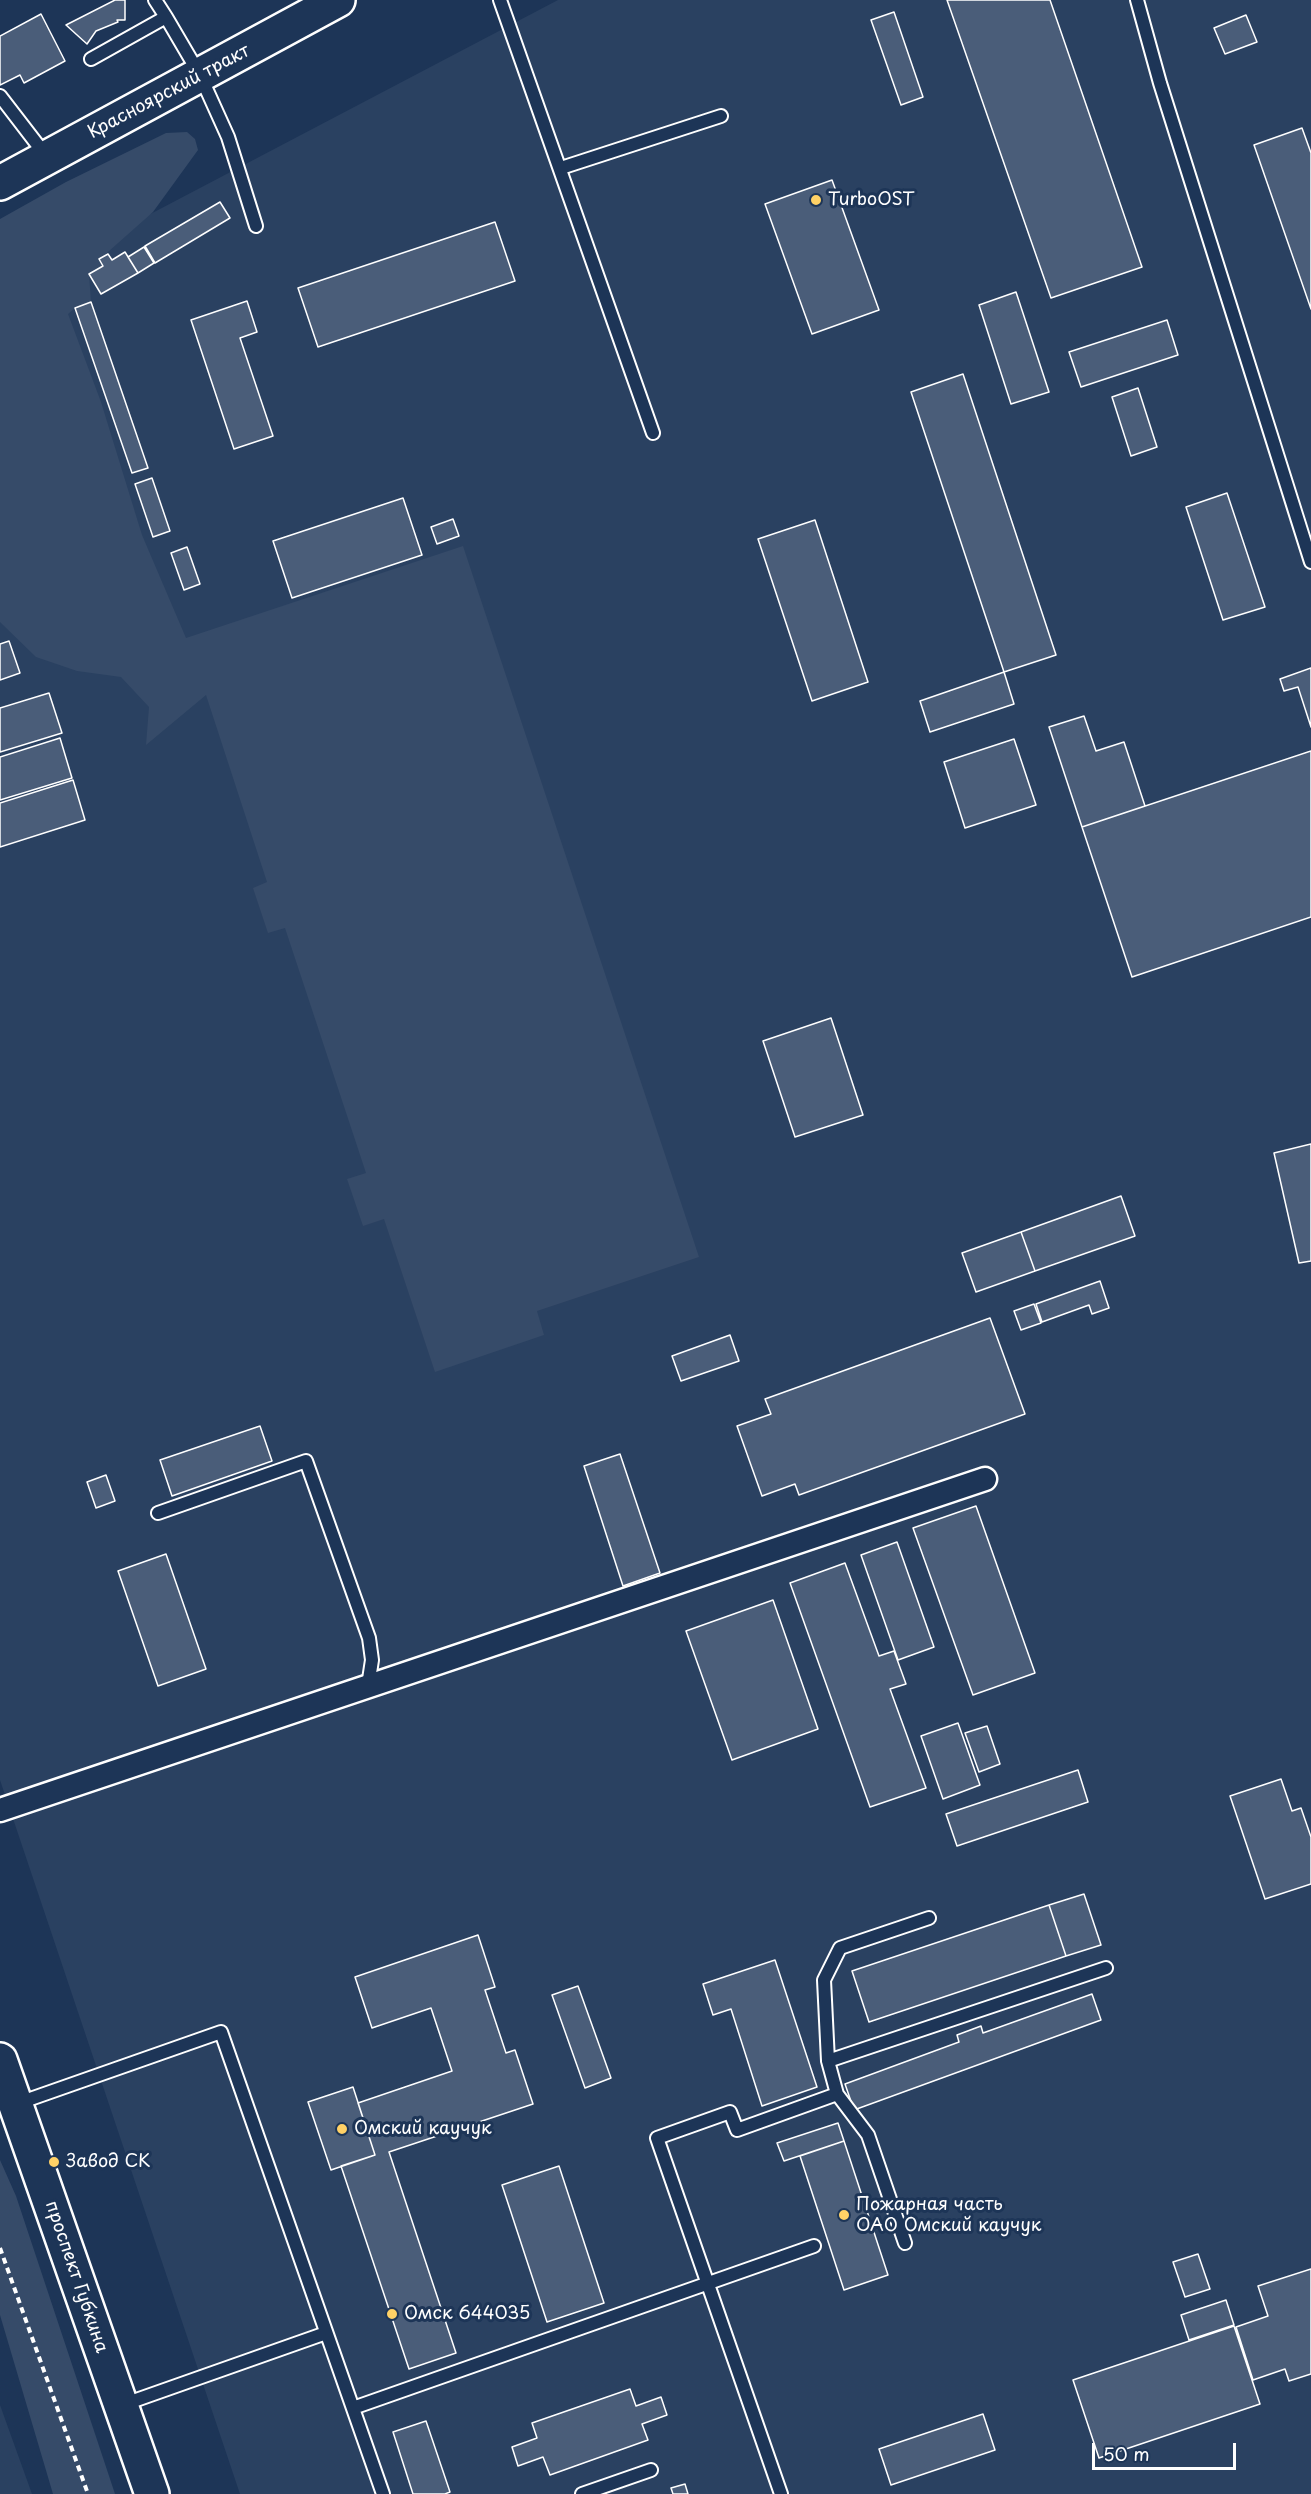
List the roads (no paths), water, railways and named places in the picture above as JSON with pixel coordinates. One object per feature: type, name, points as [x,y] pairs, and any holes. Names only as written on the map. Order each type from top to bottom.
[{"type":"main road","name":"Красноярский тракт","points":[[0,183],[338,0]]},
{"type":"main road","name":"проспект Губкина","points":[[0,2060],[152,2494]]},
{"type":"street","points":[[0,1810],[985,1479]]},
{"type":"lane","points":[[155,0],[200,75],[228,137],[256,226]]},
{"type":"lane","points":[[500,0],[653,433]]},
{"type":"lane","points":[[1137,0],[1160,83],[1311,562]]},
{"type":"lane","points":[[91,59],[166,17]]},
{"type":"lane","points":[[0,96],[48,158]]},
{"type":"lane","points":[[561,168],[721,116]]},
{"type":"lane","points":[[158,1513],[306,1461],[369,1638],[372,1660],[368,1686]]},
{"type":"lane","points":[[905,2243],[867,2135],[837,2094],[828,2061],[824,1980],[840,1948],[929,1918]]},
{"type":"lane","points":[[828,2061],[1106,1968]]},
{"type":"lane","points":[[15,2105],[221,2032],[383,2494]]},
{"type":"lane","points":[[781,2494],[657,2138],[730,2112],[737,2130],[837,2094]]},
{"type":"lane","points":[[353,2408],[814,2246]]},
{"type":"lane","points":[[121,2405],[326,2333]]},
{"type":"lane","points":[[582,2494],[651,2470]]},
{"type":"place","name":"TurboOST","points":[[816,200]]},
{"type":"place","name":"Омский каучук","points":[[342,2129]]},
{"type":"place","name":"Завод СК","points":[[54,2162]]},
{"type":"place","name":"Пожарная часть ОАО Омский каучук","points":[[844,2215]]},
{"type":"place","name":"Омск 644035","points":[[392,2314]]}]
